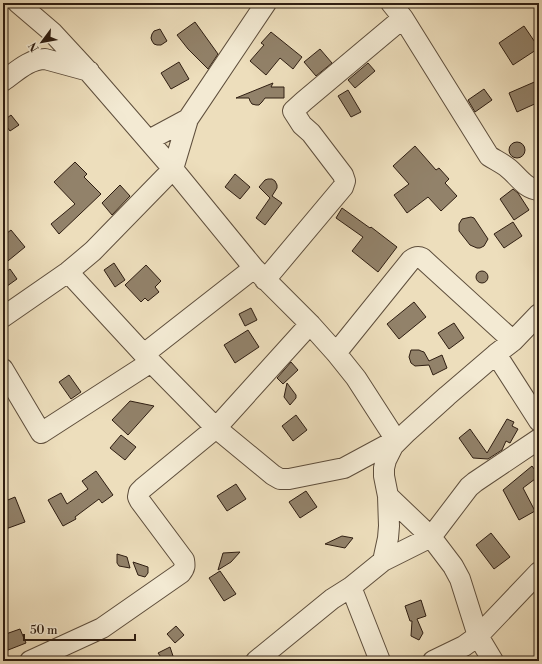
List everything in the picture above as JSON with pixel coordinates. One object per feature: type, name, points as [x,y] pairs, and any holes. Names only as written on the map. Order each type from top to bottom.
[{"type":"street","points":[[18,3],[52,32],[89,72],[149,140],[259,274],[310,324],[336,353],[356,378],[395,443]]},
{"type":"street","points":[[3,317],[68,272],[93,251],[172,168],[188,119],[266,3]]},
{"type":"street","points":[[3,369],[41,433],[148,358],[259,274],[343,187],[345,180],[343,175],[311,133],[302,125],[293,111],[397,10],[489,156],[508,168],[530,188],[539,190]]},
{"type":"street","points":[[3,81],[33,61],[39,59],[45,59],[89,72]]},
{"type":"street","points":[[149,140],[188,119]]},
{"type":"street","points":[[336,353],[411,260],[418,256],[513,341]]},
{"type":"street","points":[[68,272],[216,428],[273,475],[280,479],[289,479],[344,468],[395,443],[496,354],[513,341],[539,314]]},
{"type":"street","points":[[30,661],[102,628],[181,573],[185,565],[184,560],[140,501],[138,497],[139,492],[216,428],[310,324]]},
{"type":"street","points":[[496,354],[539,421]]},
{"type":"street","points":[[256,661],[332,598],[351,587],[383,561],[431,536],[474,482],[539,438]]},
{"type":"street","points":[[383,561],[389,526],[388,496],[384,468],[386,460],[395,443]]},
{"type":"street","points":[[388,496],[431,536],[452,566],[460,579],[478,636],[493,661]]},
{"type":"street","points":[[432,661],[464,646],[478,636],[539,573]]},
{"type":"street","points":[[351,587],[380,661]]},
{"type":"building","points":[[195,22],[218,54],[208,69],[188,49],[177,35]]},
{"type":"building","points":[[524,26],[539,48],[513,65],[499,43]]},
{"type":"building","points":[[160,29],[167,41],[161,45],[157,45],[154,44],[151,38],[154,31]]},
{"type":"building","points":[[271,32],[302,57],[293,69],[280,58],[266,75],[250,61],[264,45],[261,43]]},
{"type":"building","points":[[320,49],[332,63],[316,76],[304,62]]},
{"type":"building","points":[[179,62],[189,79],[171,89],[161,73]]},
{"type":"building","points":[[368,63],[375,71],[355,88],[348,80]]},
{"type":"building","points":[[539,80],[539,102],[517,112],[509,93]]},
{"type":"building","points":[[273,83],[271,87],[284,87],[284,98],[265,98],[259,105],[256,105],[252,104],[249,98],[236,98]]},
{"type":"building","points":[[484,89],[492,100],[475,112],[468,100]]},
{"type":"building","points":[[348,90],[361,112],[351,117],[338,96]]},
{"type":"building","points":[[11,115],[19,125],[10,131],[3,121]]},
{"type":"building","points":[[514,142],[520,142],[525,147],[523,156],[520,158],[514,158],[509,153],[509,147]]},
{"type":"building","points":[[415,146],[436,170],[439,168],[449,179],[445,183],[457,196],[441,211],[428,197],[407,213],[394,195],[409,184],[393,166]]},
{"type":"building","points":[[75,162],[87,174],[84,177],[101,194],[59,234],[51,224],[75,204],[54,182]]},
{"type":"building","points":[[235,174],[250,187],[240,199],[225,187]]},
{"type":"building","points":[[268,179],[275,181],[277,185],[277,188],[272,196],[282,203],[265,225],[256,218],[270,198],[259,187],[265,180]]},
{"type":"building","points":[[120,185],[130,196],[112,215],[102,203]]},
{"type":"building","points":[[513,189],[518,193],[529,210],[514,220],[500,199]]},
{"type":"building","points":[[342,208],[370,228],[371,227],[397,247],[378,272],[352,251],[363,237],[336,218]]},
{"type":"building","points":[[471,217],[474,218],[488,239],[484,246],[480,248],[470,245],[459,231],[459,224],[462,219]]},
{"type":"building","points":[[513,222],[522,236],[504,248],[494,234]]},
{"type":"building","points":[[11,230],[25,247],[3,265],[3,236]]},
{"type":"building","points":[[114,263],[125,280],[115,287],[104,270]]},
{"type":"building","points":[[146,265],[161,281],[155,287],[159,292],[148,301],[145,298],[141,302],[125,285]]},
{"type":"building","points":[[10,269],[17,279],[3,289],[3,274]]},
{"type":"building","points":[[484,271],[487,272],[487,282],[480,283],[477,282],[476,275],[477,272]]},
{"type":"building","points":[[414,302],[426,317],[399,339],[387,324]]},
{"type":"building","points":[[251,308],[257,320],[245,326],[239,314]]},
{"type":"building","points":[[454,323],[464,338],[449,349],[438,333]]},
{"type":"building","points":[[248,330],[259,347],[235,363],[224,345]]},
{"type":"building","points":[[411,350],[419,350],[424,352],[429,361],[442,355],[447,368],[433,375],[429,365],[415,366],[411,363],[409,357]]},
{"type":"building","points":[[291,362],[298,370],[283,384],[277,378]]},
{"type":"building","points":[[69,375],[81,392],[71,399],[59,382]]},
{"type":"building","points":[[287,383],[296,395],[296,398],[290,405],[284,397]]},
{"type":"building","points":[[130,401],[154,406],[128,435],[112,420]]},
{"type":"building","points":[[296,415],[307,430],[293,441],[282,426]]},
{"type":"building","points":[[507,419],[514,422],[512,426],[518,429],[510,443],[506,441],[502,450],[488,459],[473,458],[459,438],[470,429],[487,453]]},
{"type":"building","points":[[121,435],[136,447],[125,460],[110,448]]},
{"type":"building","points":[[532,466],[539,476],[523,488],[535,511],[519,520],[503,490]]},
{"type":"building","points":[[96,471],[113,495],[102,503],[99,499],[75,517],[76,519],[63,526],[48,500],[61,493],[67,504],[88,489],[82,481]]},
{"type":"building","points":[[236,484],[246,499],[227,511],[217,496]]},
{"type":"building","points":[[306,491],[317,507],[300,518],[289,502]]},
{"type":"building","points":[[15,497],[25,522],[3,530],[3,502]]},
{"type":"building","points":[[491,533],[510,557],[494,569],[476,545]]},
{"type":"building","points":[[342,536],[353,538],[345,548],[325,544]]},
{"type":"building","points":[[240,552],[231,562],[218,570],[223,553]]},
{"type":"building","points":[[117,554],[127,557],[130,568],[119,566],[117,563]]},
{"type":"building","points":[[133,562],[148,567],[148,573],[145,577],[138,575]]},
{"type":"building","points":[[220,571],[236,594],[224,601],[209,578]]},
{"type":"building","points":[[421,600],[426,616],[417,619],[423,633],[419,640],[411,636],[412,621],[410,621],[405,606]]},
{"type":"building","points":[[176,626],[184,635],[175,643],[167,634]]},
{"type":"building","points":[[20,629],[26,643],[3,652],[3,635]]},
{"type":"building","points":[[170,647],[173,656],[169,661],[163,660],[158,653]]}]
